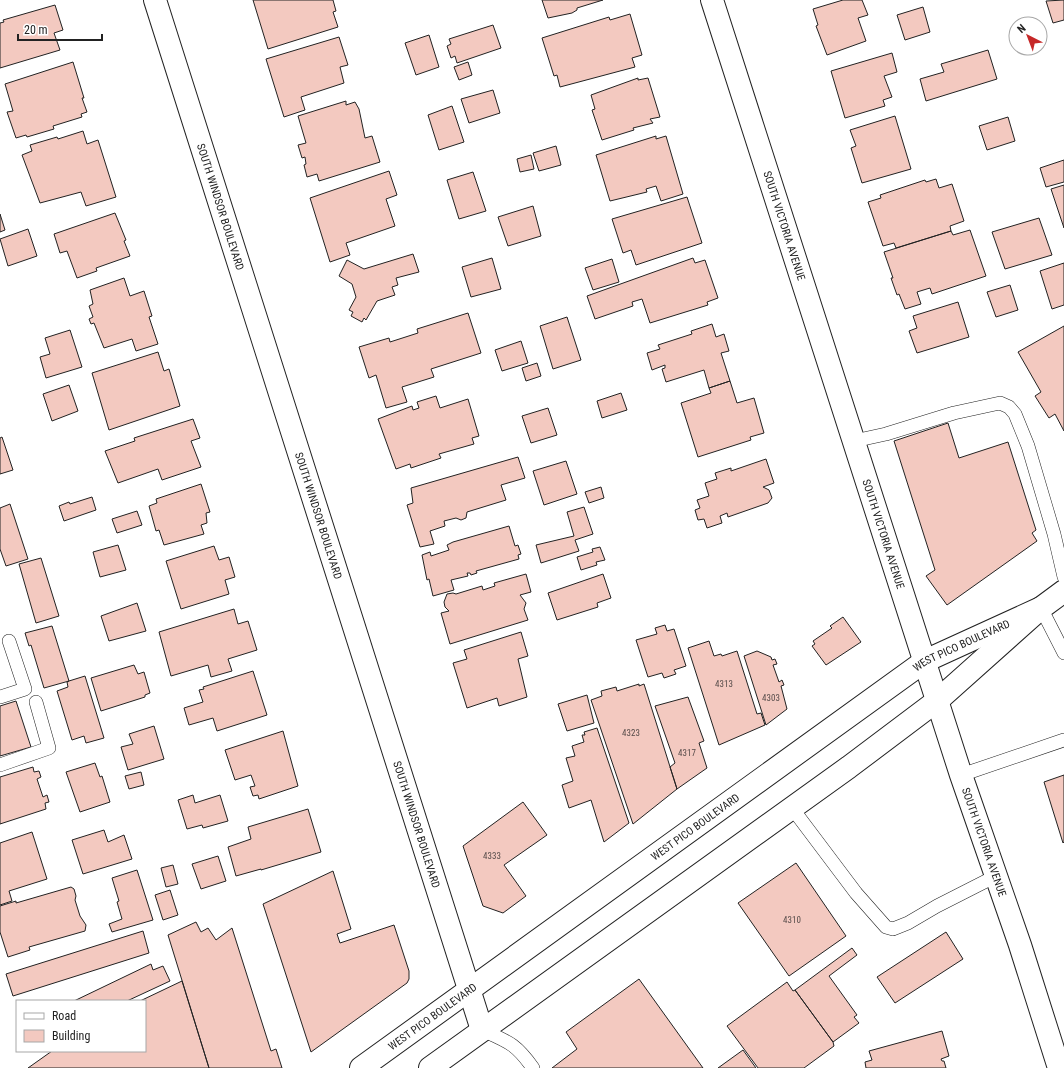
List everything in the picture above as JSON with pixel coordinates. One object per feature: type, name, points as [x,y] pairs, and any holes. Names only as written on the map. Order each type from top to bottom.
[{"type":"street","name":"SOUTH WINDSOR BOULEVARD","points":[[155,0],[482,1030]]},
{"type":"street","name":"SOUTH VICTORIA AVENUE","points":[[712,0],[961,775],[1059,1068]]},
{"type":"street","name":"WEST PICO BOULEVARD","points":[[435,1067],[482,1030],[792,808],[938,700],[1041,608],[1064,591]]},
{"type":"street","name":"WEST PICO BOULEVARD","points":[[361,1068],[925,661],[1041,608]]},
{"type":"lane","points":[[854,441],[886,434],[954,413],[1000,403],[1009,407],[1015,414],[1028,446],[1054,534],[1064,577]]},
{"type":"lane","points":[[1041,608],[1064,653]]},
{"type":"lane","points":[[0,697],[25,689],[9,641]]},
{"type":"lane","points":[[0,765],[49,748],[36,702]]},
{"type":"lane","points":[[961,775],[1064,740]]},
{"type":"lane","points":[[792,808],[856,893],[886,927],[893,929],[908,923],[937,906],[996,876]]},
{"type":"lane","points":[[482,1030],[512,1043],[525,1055],[533,1068]]},
{"type":"building","points":[[253,0],[333,0],[336,11],[333,12],[338,27],[268,49]]},
{"type":"building","points":[[542,0],[603,0],[577,8],[577,10],[572,13],[548,18]]},
{"type":"building","points":[[843,0],[862,0],[868,15],[858,18],[866,41],[827,55],[816,26],[818,25],[813,9]]},
{"type":"building","points":[[1064,0],[1064,20],[1053,23],[1046,1]]},
{"type":"building","points":[[55,5],[63,30],[54,33],[60,50],[0,68],[0,23],[4,22],[3,20]]},
{"type":"building","points":[[923,7],[930,32],[905,40],[897,15]]},
{"type":"building","points":[[630,14],[642,55],[632,58],[635,67],[560,87],[557,75],[554,76],[542,38],[609,17],[610,20]]},
{"type":"building","points":[[493,25],[501,48],[457,63],[455,56],[451,58],[447,46],[451,44],[449,39]]},
{"type":"building","points":[[429,35],[439,67],[416,75],[405,43]]},
{"type":"building","points":[[339,37],[348,65],[340,67],[344,83],[301,97],[305,110],[284,117],[266,59]]},
{"type":"building","points":[[988,50],[997,79],[926,101],[920,79],[944,72],[941,64]]},
{"type":"building","points":[[892,53],[897,72],[884,76],[892,97],[883,100],[885,106],[845,118],[831,71]]},
{"type":"building","points":[[73,62],[87,112],[81,114],[82,117],[53,126],[54,129],[27,137],[26,135],[16,138],[7,112],[13,111],[5,84]]},
{"type":"building","points":[[468,62],[472,75],[459,80],[454,67]]},
{"type":"building","points":[[638,78],[638,80],[648,78],[660,117],[650,119],[653,123],[633,128],[634,130],[602,140],[592,110],[595,109],[591,95]]},
{"type":"building","points":[[493,90],[500,113],[469,123],[461,99]]},
{"type":"building","points":[[346,101],[346,105],[355,102],[359,109],[365,138],[372,136],[380,162],[319,181],[317,174],[307,177],[304,165],[306,164],[305,157],[302,158],[298,145],[306,143],[298,116]]},
{"type":"building","points":[[452,106],[464,142],[439,150],[428,115]]},
{"type":"building","points":[[895,116],[911,169],[862,183],[851,148],[856,146],[850,130]]},
{"type":"building","points":[[1008,117],[1015,141],[987,150],[979,126]]},
{"type":"building","points":[[83,131],[87,144],[98,140],[116,197],[86,206],[81,192],[40,203],[22,155],[32,151],[30,145],[57,137],[58,139]]},
{"type":"building","points":[[656,136],[656,139],[666,136],[683,194],[661,201],[656,186],[646,189],[647,192],[610,201],[596,155]]},
{"type":"building","points":[[556,146],[561,165],[539,171],[533,153]]},
{"type":"building","points":[[531,155],[534,169],[520,172],[517,159]]},
{"type":"building","points":[[1064,160],[1064,182],[1046,187],[1040,168]]},
{"type":"building","points":[[389,171],[397,195],[386,199],[395,226],[346,243],[350,255],[330,262],[310,198]]},
{"type":"building","points":[[473,172],[486,211],[459,219],[447,180]]},
{"type":"building","points":[[936,179],[939,188],[952,184],[964,221],[950,226],[951,231],[896,248],[894,243],[883,246],[868,202],[881,198],[880,195],[925,180],[926,182]]},
{"type":"building","points":[[1064,185],[1064,228],[1051,189]]},
{"type":"building","points":[[687,197],[702,243],[636,265],[631,250],[623,253],[612,219]]},
{"type":"building","points":[[533,206],[541,236],[508,246],[498,217]]},
{"type":"building","points":[[115,213],[126,240],[124,241],[130,256],[96,268],[97,271],[77,278],[67,251],[60,253],[54,234]]},
{"type":"building","points":[[0,214],[5,230],[0,232]]},
{"type":"building","points":[[1039,218],[1052,255],[1005,269],[992,232]]},
{"type":"building","points":[[28,229],[37,256],[8,266],[0,239]]},
{"type":"building","points":[[970,230],[986,276],[932,294],[930,288],[917,292],[921,304],[905,309],[899,294],[897,295],[884,252],[951,231],[953,235]]},
{"type":"building","points":[[413,254],[419,272],[396,278],[398,285],[392,287],[395,295],[377,301],[366,320],[364,318],[362,322],[351,316],[353,312],[349,310],[356,297],[352,284],[339,276],[347,260],[364,269]]},
{"type":"building","points":[[492,258],[501,289],[471,297],[462,267]]},
{"type":"building","points":[[693,258],[695,263],[705,260],[718,298],[707,302],[708,305],[650,323],[642,299],[632,302],[633,306],[595,319],[587,296]]},
{"type":"building","points":[[612,259],[619,282],[593,290],[585,268]]},
{"type":"building","points":[[1064,263],[1064,305],[1052,309],[1040,271]]},
{"type":"building","points":[[124,278],[130,296],[144,291],[152,316],[149,317],[158,344],[136,351],[132,339],[104,348],[94,323],[91,324],[89,319],[93,317],[89,306],[93,304],[90,290]]},
{"type":"building","points":[[1010,285],[1018,310],[996,317],[987,292]]},
{"type":"building","points":[[958,302],[969,337],[917,353],[909,331],[917,328],[913,316]]},
{"type":"building","points":[[468,313],[481,353],[431,369],[434,377],[402,387],[407,402],[386,408],[376,375],[369,378],[359,347],[389,338],[390,342],[418,333],[417,329]]},
{"type":"building","points":[[567,317],[581,360],[553,369],[540,326]]},
{"type":"building","points":[[712,324],[716,337],[724,334],[729,351],[721,353],[730,381],[709,388],[704,370],[666,382],[662,369],[665,368],[665,365],[652,370],[647,353],[660,349],[658,345],[692,334],[691,331]]},
{"type":"building","points":[[1064,326],[1064,431],[1055,414],[1049,418],[1035,396],[1041,392],[1018,352]]},
{"type":"building","points":[[70,330],[82,367],[46,378],[40,357],[50,354],[45,338]]},
{"type":"building","points":[[521,341],[528,363],[502,371],[495,350]]},
{"type":"building","points":[[158,352],[164,371],[169,369],[180,406],[109,430],[92,373]]},
{"type":"building","points":[[537,363],[541,376],[526,381],[522,368]]},
{"type":"building","points":[[730,381],[737,403],[754,398],[764,433],[750,437],[751,440],[698,457],[681,403],[711,393],[709,388]]},
{"type":"building","points":[[69,385],[78,411],[52,421],[43,394]]},
{"type":"building","points":[[621,393],[627,410],[602,418],[597,401]]},
{"type":"building","points":[[436,396],[440,408],[468,399],[479,436],[472,438],[474,444],[439,454],[441,458],[411,468],[410,464],[396,469],[378,419],[412,406],[413,410],[419,408],[417,402]]},
{"type":"building","points":[[548,408],[557,435],[531,443],[522,416]]},
{"type":"building","points":[[193,419],[200,438],[191,441],[201,467],[162,480],[158,469],[118,483],[105,451],[135,441],[134,438]]},
{"type":"building","points":[[948,423],[959,458],[1008,442],[1036,530],[1032,533],[1037,541],[947,605],[926,576],[935,570],[894,441]]},
{"type":"building","points":[[2,437],[13,470],[0,474],[0,438]]},
{"type":"building","points":[[518,457],[525,478],[501,485],[506,500],[467,512],[466,518],[461,520],[456,518],[444,521],[445,526],[430,531],[434,544],[420,547],[407,505],[413,503],[411,488]]},
{"type":"building","points":[[766,459],[774,483],[763,487],[769,490],[772,498],[768,503],[728,517],[727,513],[720,516],[722,523],[707,528],[704,519],[698,520],[695,510],[700,508],[697,500],[709,496],[705,483],[717,479],[715,473],[731,468],[731,471]]},
{"type":"building","points":[[566,461],[577,494],[544,505],[533,471]]},
{"type":"building","points":[[201,484],[210,512],[206,513],[207,523],[201,525],[204,534],[164,545],[159,530],[156,531],[149,506],[157,503],[156,499]]},
{"type":"building","points":[[601,487],[604,498],[589,503],[585,492]]},
{"type":"building","points":[[92,497],[96,510],[64,521],[59,506],[69,502],[70,504]]},
{"type":"building","points":[[10,504],[28,559],[6,566],[0,549],[0,508]]},
{"type":"building","points":[[584,507],[593,534],[575,540],[579,551],[541,563],[536,545],[574,536],[567,512]]},
{"type":"building","points":[[137,511],[142,525],[117,533],[112,519]]},
{"type":"building","points":[[509,526],[515,546],[518,545],[521,554],[518,555],[519,559],[476,571],[477,573],[471,575],[470,573],[467,573],[468,576],[451,580],[454,590],[433,596],[429,579],[427,580],[422,555],[430,552],[431,556],[449,550],[447,545],[453,542]]},
{"type":"building","points":[[118,545],[126,570],[100,577],[93,552]]},
{"type":"building","points":[[214,546],[219,560],[229,557],[235,577],[225,580],[229,594],[181,609],[166,561]]},
{"type":"building","points":[[600,547],[605,560],[596,562],[597,565],[581,570],[577,557],[593,552],[592,549]]},
{"type":"building","points":[[41,558],[59,616],[36,623],[19,564]]},
{"type":"building","points":[[526,574],[531,592],[520,595],[526,603],[524,609],[528,620],[450,644],[441,613],[449,611],[445,607],[444,602],[447,594],[456,594],[482,586],[483,590],[495,586],[494,583]]},
{"type":"building","points":[[603,574],[611,598],[597,603],[598,607],[557,620],[548,593]]},
{"type":"building","points":[[137,603],[146,631],[109,641],[101,616]]},
{"type":"building","points":[[234,609],[238,624],[248,621],[257,650],[228,659],[232,671],[211,677],[208,665],[171,676],[159,632]]},
{"type":"building","points":[[843,617],[861,642],[826,665],[812,646],[815,644],[813,641],[832,628],[830,626]]},
{"type":"building","points":[[665,625],[667,631],[674,629],[686,666],[674,670],[676,674],[664,678],[662,673],[648,677],[636,640],[657,634],[655,628]]},
{"type":"building","points":[[52,626],[69,681],[44,688],[31,645],[29,646],[25,633]]},
{"type":"building","points":[[521,632],[528,656],[518,659],[527,697],[499,706],[497,698],[467,708],[453,663],[467,659],[464,650]]},
{"type":"building","points":[[709,641],[714,656],[721,654],[722,656],[737,651],[757,714],[761,713],[765,725],[719,745],[688,648]]},
{"type":"building","points":[[757,651],[771,657],[772,660],[775,659],[777,664],[773,665],[779,682],[782,680],[784,685],[781,686],[787,709],[766,725],[744,656]]},
{"type":"building","points":[[134,665],[138,674],[144,672],[150,693],[145,695],[145,697],[101,711],[91,678]]},
{"type":"building","points":[[253,671],[267,715],[217,731],[213,718],[189,725],[184,708],[203,702],[199,690],[204,689],[203,687]]},
{"type":"building","points":[[85,676],[104,738],[86,743],[84,736],[72,740],[57,691],[68,687],[67,682]]},
{"type":"building","points":[[639,684],[639,686],[644,684],[677,789],[633,824],[591,700],[602,696],[601,691],[616,687],[617,691]]},
{"type":"building","points":[[587,695],[594,723],[567,731],[558,704]]},
{"type":"building","points":[[688,697],[704,741],[699,743],[707,768],[677,789],[670,767],[675,763],[655,706]]},
{"type":"building","points":[[16,701],[31,747],[0,756],[0,706]]},
{"type":"building","points":[[154,726],[164,759],[128,770],[121,747],[133,744],[129,734]]},
{"type":"building","points":[[597,728],[629,823],[604,842],[591,800],[569,808],[562,785],[573,781],[566,758],[575,756],[572,746],[584,742],[582,735],[585,735],[584,732]]},
{"type":"building","points":[[283,731],[298,786],[259,799],[258,795],[253,796],[250,787],[255,786],[251,775],[235,780],[225,750]]},
{"type":"building","points":[[95,763],[100,777],[102,776],[110,802],[80,812],[66,772]]},
{"type":"building","points":[[33,767],[34,772],[39,771],[41,777],[37,779],[43,797],[47,795],[49,802],[45,803],[46,809],[0,824],[0,777]]},
{"type":"building","points":[[141,772],[144,785],[129,789],[125,776]]},
{"type":"building","points":[[1064,775],[1064,842],[1063,843],[1044,782]]},
{"type":"building","points":[[193,795],[195,803],[220,795],[228,821],[203,828],[202,825],[187,829],[178,800]]},
{"type":"building","points":[[523,802],[547,835],[504,865],[526,896],[503,913],[483,906],[463,846]]},
{"type":"building","points":[[308,809],[321,852],[236,876],[228,847],[251,839],[248,827]]},
{"type":"building","points":[[104,830],[108,842],[124,835],[132,859],[83,874],[72,840]]},
{"type":"building","points":[[32,832],[47,879],[9,891],[12,901],[0,905],[0,843]]},
{"type":"building","points":[[218,856],[226,881],[201,889],[192,864]]},
{"type":"building","points":[[796,863],[846,936],[789,976],[738,903]]},
{"type":"building","points":[[173,865],[178,884],[166,887],[161,868]]},
{"type":"building","points":[[137,870],[153,920],[112,932],[109,924],[122,919],[117,902],[119,901],[112,878]]},
{"type":"building","points":[[333,871],[351,929],[337,934],[340,943],[394,925],[409,971],[409,979],[407,983],[311,1052],[263,904]]},
{"type":"building","points":[[71,887],[74,889],[76,896],[75,900],[80,916],[86,925],[85,931],[29,947],[30,950],[8,957],[0,932],[0,906],[16,901],[16,903]]},
{"type":"building","points":[[170,890],[178,915],[163,920],[155,895]]},
{"type":"building","points":[[196,922],[201,932],[208,928],[216,940],[232,928],[271,1051],[276,1049],[282,1068],[209,1068],[168,935]]},
{"type":"building","points":[[143,931],[149,953],[13,996],[6,974]]},
{"type":"building","points":[[946,932],[963,959],[895,1003],[877,977]]},
{"type":"building","points":[[852,948],[857,955],[829,976],[857,1015],[854,1017],[859,1023],[833,1042],[795,990]]},
{"type":"building","points":[[151,964],[153,970],[163,966],[170,981],[129,1000],[76,1000]]},
{"type":"building","points":[[639,979],[703,1068],[552,1068],[577,1049],[566,1032]]},
{"type":"building","points":[[182,981],[209,1068],[28,1068],[51,1052],[146,1052],[146,1000],[142,1000]]},
{"type":"building","points":[[787,982],[793,991],[795,990],[833,1042],[834,1046],[804,1068],[758,1068],[727,1026]]},
{"type":"building","points":[[942,1031],[949,1056],[941,1059],[944,1061],[946,1068],[866,1068],[865,1062],[872,1060],[869,1051]]},
{"type":"building","points":[[743,1050],[756,1068],[718,1068]]}]
